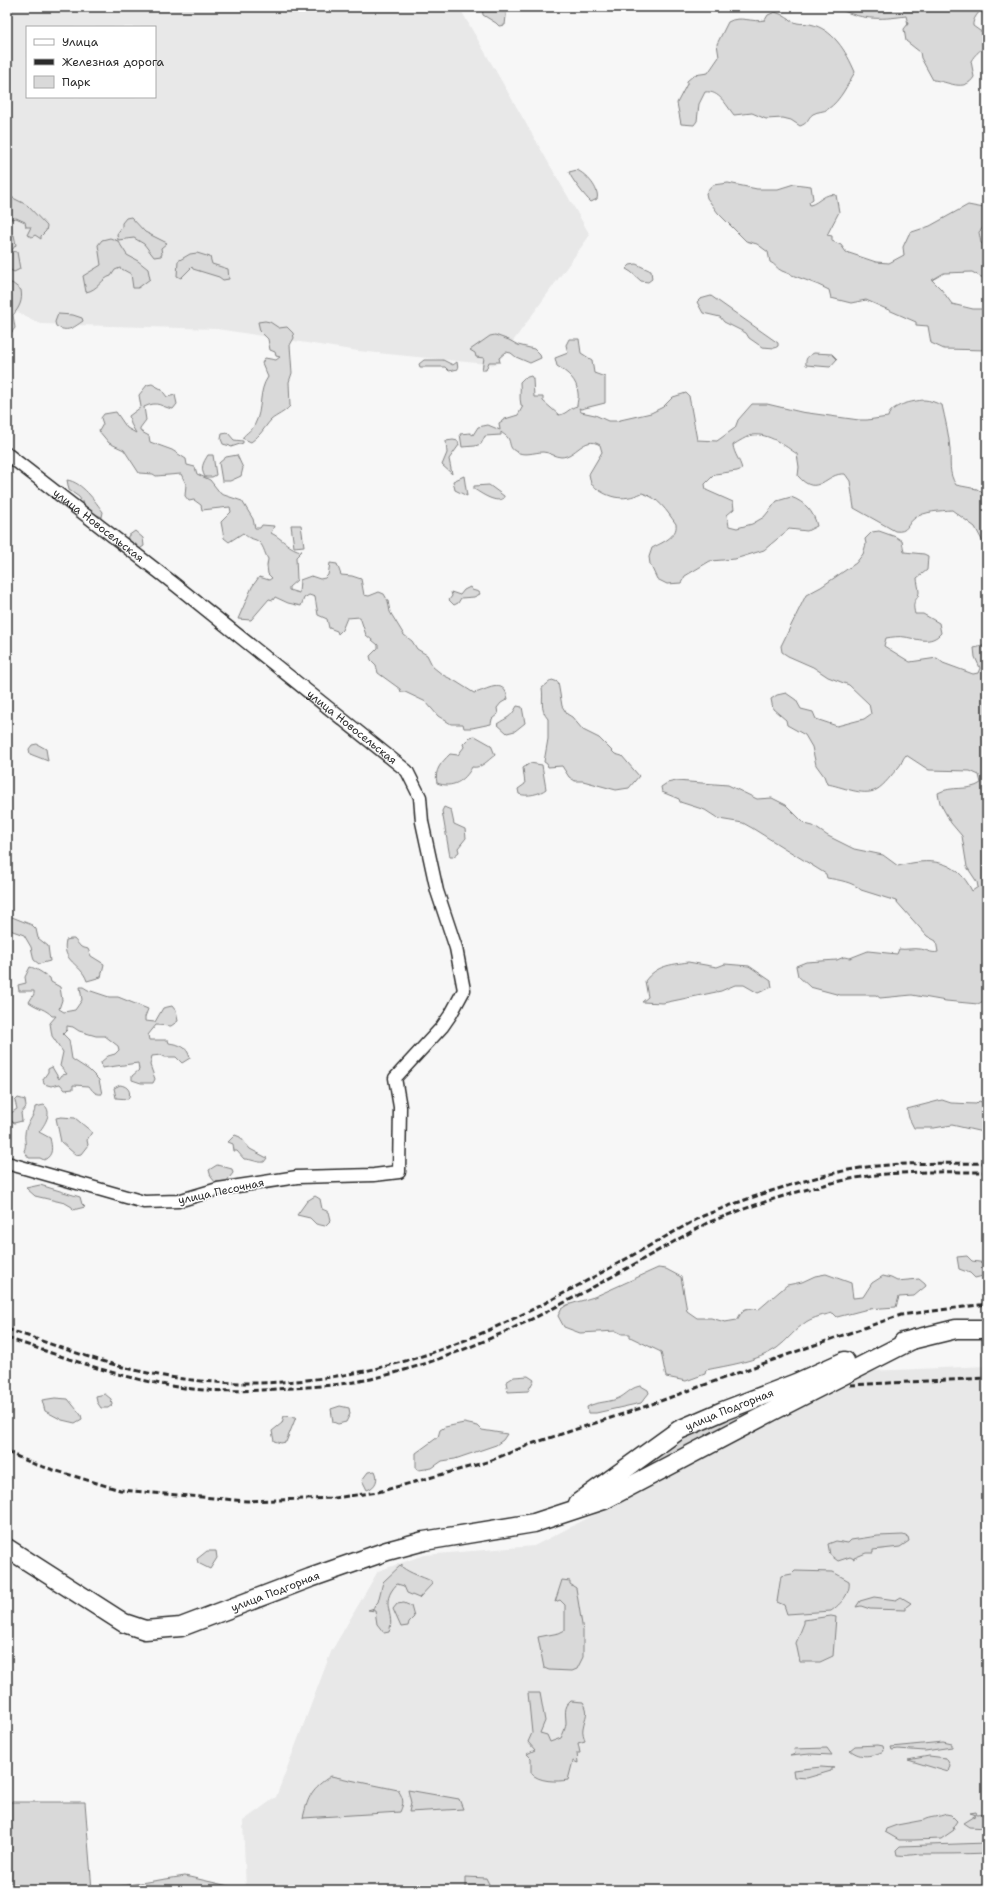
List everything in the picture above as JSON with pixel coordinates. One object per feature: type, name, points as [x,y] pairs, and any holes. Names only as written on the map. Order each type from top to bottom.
[{"type":"main road","name":"улица Подгорная","points":[[562,1514],[679,1430],[723,1411],[796,1383],[860,1354],[956,1329],[987,1329]]},
{"type":"main road","name":"улица Подгорная","points":[[7,1548],[124,1623],[145,1630],[181,1627],[387,1551],[440,1538],[534,1523],[604,1500],[914,1339]]},
{"type":"street","name":"улица Новосельская","points":[[7,454],[179,588],[406,771],[420,797],[422,822],[437,891],[456,948],[464,990],[442,1027],[395,1078],[400,1107]]},
{"type":"street","name":"улица Песочная","points":[[7,1163],[144,1202],[178,1201],[218,1189],[297,1177],[374,1175],[399,1172],[400,1107]]},
{"type":"shaded area","points":[[7,7],[459,7],[590,235],[496,365],[358,351],[217,329],[40,324],[7,306]]},
{"type":"shaded area","points":[[987,1366],[987,1890],[246,1890],[243,1821],[276,1797],[331,1652],[378,1571],[424,1555],[534,1546],[871,1371]]},
{"type":"green space","points":[[482,7],[507,7],[505,25],[499,26],[483,15]]},
{"type":"green space","points":[[835,7],[984,7],[976,16],[973,23],[973,26],[980,31],[987,32],[986,43],[971,61],[974,77],[970,82],[961,85],[933,80],[921,58],[920,52],[906,41],[904,29],[908,24],[906,16],[887,18],[862,17]]},
{"type":"green space","points":[[775,12],[794,22],[810,24],[818,27],[832,36],[843,49],[855,72],[837,101],[826,110],[813,114],[800,126],[791,120],[783,118],[766,119],[752,113],[734,115],[718,96],[714,93],[705,92],[699,104],[697,121],[694,125],[681,124],[677,103],[687,84],[687,81],[694,75],[708,73],[719,57],[717,44],[728,22],[737,19],[755,21],[765,20],[768,15]]},
{"type":"green space","points":[[577,170],[592,182],[596,191],[597,199],[591,202],[575,183],[569,172]]},
{"type":"green space","points":[[728,183],[757,189],[778,189],[794,184],[811,186],[813,199],[809,202],[810,205],[825,196],[832,194],[836,195],[839,212],[827,235],[832,236],[832,241],[841,245],[846,252],[876,262],[889,263],[904,255],[903,247],[909,234],[912,232],[930,226],[968,205],[984,208],[987,210],[987,223],[979,232],[981,243],[987,247],[987,278],[981,277],[972,272],[944,273],[932,280],[952,304],[973,309],[987,309],[987,350],[944,349],[931,343],[928,326],[916,325],[916,322],[866,300],[851,303],[831,298],[829,290],[780,270],[770,262],[768,252],[757,244],[746,241],[718,213],[707,198],[706,193],[713,185]]},
{"type":"green space","points":[[7,195],[27,205],[47,226],[46,231],[41,236],[41,239],[35,235],[32,237],[27,235],[31,227],[26,227],[25,222],[16,218],[11,219],[10,213],[7,211]]},
{"type":"green space","points":[[131,217],[145,232],[167,243],[161,248],[161,256],[154,257],[144,244],[134,238],[118,240],[117,234],[122,227],[122,223],[126,218]]},
{"type":"green space","points":[[7,234],[14,235],[16,245],[11,251],[17,252],[20,269],[14,272],[7,268]]},
{"type":"green space","points":[[110,238],[118,241],[127,255],[148,269],[150,279],[138,288],[133,288],[131,274],[120,268],[115,270],[111,276],[105,279],[94,289],[86,292],[83,276],[101,265],[98,245],[102,240]]},
{"type":"green space","points":[[197,253],[210,257],[212,264],[228,269],[229,279],[223,280],[219,277],[193,269],[192,267],[181,278],[177,276],[178,261],[190,254]]},
{"type":"green space","points":[[636,264],[651,271],[652,279],[648,282],[641,281],[626,269],[630,265]]},
{"type":"green space","points":[[12,283],[21,290],[21,301],[19,307],[13,315],[15,328],[7,338],[7,284]]},
{"type":"green space","points":[[711,296],[778,343],[778,346],[775,348],[762,347],[749,338],[746,333],[724,322],[720,317],[703,313],[697,302],[700,299]]},
{"type":"green space","points":[[58,314],[73,315],[82,318],[83,321],[73,328],[63,329],[56,326],[55,322]]},
{"type":"green space","points":[[258,322],[270,322],[279,328],[287,327],[293,333],[294,338],[290,345],[292,373],[289,382],[290,406],[271,420],[260,434],[251,442],[242,438],[253,428],[259,412],[263,388],[268,377],[262,363],[265,358],[276,360],[280,357],[276,356],[275,352],[270,350],[268,339],[260,331]]},
{"type":"green space","points":[[495,335],[518,345],[534,349],[541,358],[530,363],[506,352],[499,358],[500,362],[489,362],[486,370],[482,370],[484,358],[476,357],[475,353],[470,350],[490,336]]},
{"type":"green space","points":[[569,339],[579,339],[581,353],[592,360],[594,373],[605,377],[605,403],[581,409],[579,408],[581,412],[595,415],[608,421],[616,421],[651,413],[663,407],[673,397],[686,393],[689,396],[697,440],[717,441],[735,428],[738,420],[752,404],[767,404],[801,412],[859,420],[888,417],[893,409],[914,401],[926,400],[942,405],[949,438],[950,467],[953,481],[956,485],[977,489],[987,496],[987,565],[983,542],[975,527],[952,510],[923,514],[912,520],[903,531],[895,531],[854,508],[850,481],[845,474],[838,474],[822,483],[811,485],[798,476],[799,467],[797,454],[771,438],[753,435],[733,445],[742,469],[715,474],[705,484],[706,490],[733,502],[734,509],[727,515],[729,526],[737,528],[752,524],[764,517],[777,501],[791,497],[801,502],[808,508],[814,516],[817,526],[807,531],[789,529],[764,550],[735,559],[710,561],[685,576],[681,583],[667,584],[657,579],[650,564],[649,557],[652,548],[672,536],[676,529],[676,524],[662,505],[648,495],[642,493],[635,496],[621,498],[615,497],[603,493],[591,484],[589,474],[602,452],[600,445],[594,443],[585,444],[571,454],[561,457],[543,452],[522,454],[513,450],[507,437],[501,432],[501,435],[485,436],[481,444],[462,447],[460,434],[470,433],[473,435],[478,427],[488,425],[500,430],[499,423],[505,419],[518,415],[523,406],[520,402],[520,382],[524,378],[531,376],[533,379],[534,397],[543,397],[543,401],[559,415],[577,406],[578,395],[576,384],[568,374],[557,366],[555,358],[568,353],[566,345]]},
{"type":"green space","points":[[814,353],[832,354],[837,359],[830,367],[806,365],[807,358]]},
{"type":"green space","points":[[424,360],[443,360],[453,365],[457,362],[458,369],[449,371],[445,367],[420,367],[419,364]]},
{"type":"green space","points":[[152,384],[161,389],[167,397],[175,395],[177,404],[173,409],[156,404],[144,407],[146,420],[140,428],[140,431],[149,436],[150,442],[172,450],[186,459],[187,465],[195,467],[197,474],[210,480],[221,494],[242,501],[253,519],[255,528],[260,528],[262,525],[274,526],[271,533],[290,546],[302,551],[296,557],[297,580],[289,587],[289,590],[299,593],[300,580],[311,576],[320,579],[325,578],[328,575],[330,563],[337,564],[341,575],[361,579],[364,595],[369,596],[379,592],[384,594],[388,601],[390,612],[404,635],[412,641],[417,649],[427,655],[433,667],[443,675],[474,693],[499,686],[503,688],[508,699],[501,703],[497,708],[498,714],[492,719],[491,724],[464,728],[463,724],[451,724],[438,716],[426,702],[405,692],[401,692],[400,689],[378,673],[376,665],[371,660],[370,656],[378,648],[378,645],[366,635],[360,617],[347,618],[342,630],[338,634],[337,631],[329,628],[327,619],[318,615],[315,597],[309,595],[304,598],[301,606],[288,603],[275,597],[273,600],[269,599],[251,620],[238,619],[252,587],[259,577],[269,580],[272,578],[268,574],[268,559],[261,544],[243,533],[229,542],[224,538],[221,522],[231,512],[230,507],[202,510],[201,505],[194,500],[189,501],[185,496],[186,484],[181,474],[156,476],[153,474],[139,473],[124,450],[109,443],[99,431],[103,424],[101,418],[104,414],[116,412],[127,428],[136,433],[129,416],[141,407],[139,395],[147,385]]},
{"type":"green space","points":[[228,433],[234,440],[243,441],[243,443],[231,447],[223,444],[221,439],[222,434]]},
{"type":"green space","points":[[446,441],[458,441],[459,445],[449,459],[452,474],[442,465],[447,453]]},
{"type":"green space","points":[[208,455],[213,455],[216,475],[212,477],[205,477],[202,468]]},
{"type":"green space","points":[[237,455],[243,468],[241,476],[230,481],[222,481],[219,463],[226,457]]},
{"type":"green space","points":[[464,476],[467,496],[455,490],[453,481]]},
{"type":"green space","points":[[67,480],[78,484],[88,493],[103,512],[102,517],[89,512],[79,497],[69,490]]},
{"type":"green space","points":[[489,485],[504,496],[504,498],[501,500],[493,499],[474,489],[474,486]]},
{"type":"green space","points":[[291,525],[301,525],[304,546],[294,547]]},
{"type":"green space","points":[[135,531],[143,538],[144,546],[138,550],[136,544],[127,542],[128,536]]},
{"type":"green space","points":[[879,531],[896,537],[902,541],[904,552],[924,554],[928,556],[927,570],[917,578],[919,592],[914,603],[914,609],[915,614],[923,614],[939,623],[941,633],[937,637],[929,640],[919,640],[905,637],[886,638],[884,646],[910,662],[937,658],[943,663],[973,674],[978,673],[980,668],[975,657],[974,648],[987,645],[987,999],[978,1004],[946,1001],[912,995],[880,998],[876,995],[840,995],[810,987],[798,976],[796,966],[806,962],[837,960],[844,957],[850,958],[868,951],[897,954],[899,949],[922,949],[938,952],[936,941],[927,936],[896,901],[861,890],[858,887],[846,882],[827,878],[826,874],[743,823],[719,819],[705,810],[680,802],[679,799],[662,792],[661,787],[667,783],[676,781],[728,785],[757,799],[772,798],[786,805],[805,824],[813,826],[828,836],[854,849],[883,855],[898,866],[920,862],[941,863],[950,866],[958,872],[972,891],[978,887],[977,882],[967,867],[962,836],[951,823],[940,803],[938,793],[949,789],[976,786],[981,783],[979,775],[970,771],[929,770],[906,755],[885,783],[871,792],[858,792],[827,784],[824,776],[816,765],[812,747],[805,735],[787,725],[786,720],[773,709],[771,699],[777,695],[786,693],[796,700],[801,709],[813,712],[816,719],[837,726],[864,719],[871,714],[869,704],[849,685],[828,677],[813,667],[788,656],[782,652],[781,646],[806,595],[821,587],[856,563],[863,554],[866,544],[865,539],[872,532]]},
{"type":"green space","points":[[470,587],[472,590],[479,592],[480,594],[474,597],[461,598],[458,603],[454,605],[449,600],[452,596],[451,592],[460,595],[464,590]]},
{"type":"green space","points":[[552,680],[558,682],[562,706],[567,714],[572,717],[583,730],[599,738],[615,754],[622,756],[639,776],[629,788],[616,790],[583,781],[575,781],[569,777],[562,766],[548,767],[544,762],[548,739],[548,719],[543,708],[542,688]]},
{"type":"green space","points":[[517,706],[522,707],[525,723],[515,731],[507,733],[497,724],[510,716]]},
{"type":"green space","points":[[475,736],[491,745],[495,755],[478,767],[472,767],[466,776],[458,782],[448,785],[437,783],[436,774],[441,764],[450,754],[458,755],[464,747],[463,744],[470,737]]},
{"type":"green space","points":[[37,744],[46,749],[48,761],[30,754],[29,749],[32,745]]},
{"type":"green space","points":[[530,763],[542,765],[546,789],[533,794],[519,794],[518,789],[525,784],[523,768]]},
{"type":"green space","points":[[444,807],[451,810],[454,824],[465,829],[466,838],[458,848],[459,852],[453,857],[450,857],[442,811]]},
{"type":"green space","points":[[7,915],[32,925],[36,929],[38,938],[48,946],[50,961],[39,964],[34,960],[31,947],[24,935],[7,929]]},
{"type":"green space","points":[[74,939],[81,947],[88,949],[91,956],[104,964],[101,977],[87,981],[66,953],[66,940]]},
{"type":"green space","points":[[688,962],[717,967],[725,964],[749,966],[771,981],[772,987],[758,993],[744,985],[735,985],[721,991],[663,1003],[642,1002],[648,997],[645,981],[654,972],[664,967]]},
{"type":"green space","points":[[30,967],[50,978],[51,982],[60,987],[62,1000],[59,1009],[64,1012],[75,1010],[82,1000],[80,987],[109,997],[118,997],[148,1009],[145,1021],[155,1022],[163,1008],[172,1006],[176,1011],[178,1021],[171,1026],[156,1025],[148,1035],[149,1040],[168,1040],[169,1043],[180,1045],[187,1051],[190,1058],[182,1063],[176,1057],[165,1057],[161,1055],[152,1056],[150,1065],[155,1079],[153,1083],[141,1083],[132,1080],[132,1076],[139,1070],[138,1063],[102,1068],[101,1062],[108,1056],[115,1054],[119,1050],[118,1046],[105,1036],[96,1036],[67,1026],[67,1030],[63,1034],[69,1040],[72,1059],[89,1070],[99,1080],[102,1094],[96,1093],[89,1086],[73,1085],[73,1089],[65,1090],[60,1084],[51,1086],[44,1084],[43,1079],[48,1072],[48,1069],[52,1067],[59,1079],[62,1075],[67,1074],[60,1066],[63,1052],[52,1036],[50,1023],[56,1016],[52,1016],[29,1002],[34,994],[34,991],[19,991],[18,985],[26,983],[25,977]]},
{"type":"green space","points":[[120,1085],[128,1090],[130,1094],[128,1099],[116,1098],[114,1088]]},
{"type":"green space","points":[[18,1098],[25,1100],[26,1107],[21,1113],[22,1121],[14,1123],[8,1115],[17,1109],[15,1101]]},
{"type":"green space","points":[[942,1100],[951,1103],[976,1104],[979,1101],[987,1104],[987,1133],[952,1125],[934,1128],[914,1128],[909,1118],[907,1109]]},
{"type":"green space","points":[[44,1105],[47,1108],[48,1115],[46,1122],[39,1132],[50,1138],[52,1148],[51,1153],[44,1160],[40,1158],[29,1158],[24,1151],[25,1130],[35,1111],[35,1107]]},
{"type":"green space","points":[[56,1118],[75,1118],[92,1132],[87,1140],[88,1145],[81,1154],[76,1155],[61,1142]]},
{"type":"green space","points":[[235,1135],[240,1137],[250,1149],[267,1158],[264,1162],[244,1159],[237,1151],[234,1151],[233,1144],[228,1142]]},
{"type":"green space","points":[[217,1165],[232,1169],[233,1173],[226,1182],[215,1182],[211,1177],[209,1170]]},
{"type":"green space","points":[[40,1185],[80,1197],[82,1204],[85,1207],[73,1210],[72,1207],[65,1203],[35,1196],[26,1188]]},
{"type":"green space","points":[[315,1196],[320,1199],[322,1209],[329,1212],[331,1220],[325,1226],[316,1224],[310,1218],[297,1215],[307,1201]]},
{"type":"green space","points":[[967,1256],[972,1261],[986,1263],[987,1275],[975,1278],[970,1273],[959,1269],[957,1257]]},
{"type":"green space","points":[[658,1268],[666,1269],[681,1277],[687,1311],[697,1318],[711,1318],[725,1322],[737,1320],[745,1309],[758,1310],[787,1285],[826,1274],[851,1283],[853,1298],[863,1297],[872,1283],[883,1276],[897,1281],[919,1279],[926,1286],[914,1296],[899,1297],[896,1307],[868,1309],[837,1317],[833,1313],[819,1316],[806,1322],[781,1345],[769,1353],[751,1360],[706,1370],[705,1374],[686,1381],[666,1377],[661,1352],[630,1337],[630,1334],[622,1334],[616,1331],[580,1333],[564,1327],[558,1316],[561,1309],[567,1305],[594,1297]]},
{"type":"green space","points":[[528,1376],[534,1380],[528,1391],[508,1392],[506,1382],[514,1377]]},
{"type":"green space","points":[[641,1386],[648,1390],[649,1393],[641,1403],[596,1413],[588,1413],[587,1407],[617,1399]]},
{"type":"green space","points":[[105,1394],[111,1399],[112,1405],[108,1408],[101,1408],[97,1402],[96,1396]]},
{"type":"green space","points":[[55,1398],[68,1399],[81,1415],[82,1419],[75,1423],[62,1420],[45,1411],[42,1400]]},
{"type":"green space","points":[[780,1399],[598,1496],[691,1431]]},
{"type":"green space","points":[[340,1406],[349,1408],[350,1414],[346,1422],[338,1424],[333,1422],[331,1409]]},
{"type":"green space","points":[[284,1416],[296,1417],[286,1442],[281,1443],[274,1441],[272,1431],[282,1423]]},
{"type":"green space","points":[[464,1423],[478,1426],[482,1430],[507,1434],[503,1440],[496,1445],[455,1459],[442,1461],[432,1468],[419,1470],[416,1468],[416,1453],[438,1437],[440,1430],[445,1427]]},
{"type":"green space","points":[[375,1471],[377,1480],[375,1485],[367,1490],[362,1480],[368,1472]]},
{"type":"green space","points":[[903,1535],[908,1537],[909,1541],[900,1547],[873,1550],[873,1553],[866,1553],[854,1559],[850,1557],[838,1561],[830,1555],[828,1544],[836,1541],[848,1543],[851,1540],[878,1536]]},
{"type":"green space","points":[[207,1551],[216,1551],[217,1558],[210,1569],[198,1563],[197,1559]]},
{"type":"green space","points":[[402,1564],[402,1567],[405,1569],[431,1581],[432,1584],[419,1598],[407,1593],[404,1586],[397,1584],[391,1591],[388,1603],[391,1625],[389,1632],[384,1633],[377,1624],[375,1611],[368,1610],[374,1608],[378,1602],[383,1582]]},
{"type":"green space","points":[[795,1571],[833,1572],[849,1581],[847,1594],[842,1602],[831,1611],[787,1614],[784,1605],[777,1602],[781,1576],[792,1574]]},
{"type":"green space","points":[[562,1580],[570,1581],[570,1584],[576,1588],[583,1631],[583,1657],[577,1669],[572,1671],[549,1670],[544,1668],[538,1637],[559,1633],[565,1630],[565,1605],[560,1600],[555,1602]]},
{"type":"green space","points":[[874,1597],[896,1600],[901,1597],[911,1603],[906,1607],[906,1610],[870,1609],[861,1606],[856,1607],[860,1601]]},
{"type":"green space","points":[[404,1603],[411,1606],[414,1617],[409,1622],[408,1626],[401,1627],[393,1609],[397,1604]]},
{"type":"green space","points":[[831,1616],[836,1617],[833,1656],[820,1662],[800,1662],[796,1643],[804,1620]]},
{"type":"green space","points":[[528,1693],[540,1693],[545,1721],[540,1733],[547,1735],[550,1742],[561,1738],[562,1736],[566,1726],[566,1711],[568,1703],[571,1701],[583,1702],[585,1706],[586,1715],[583,1731],[585,1741],[578,1743],[580,1753],[577,1753],[578,1763],[573,1761],[568,1780],[543,1780],[531,1773],[531,1758],[527,1754],[535,1750],[528,1742],[532,1733]]},
{"type":"green space","points":[[943,1742],[952,1744],[952,1747],[925,1751],[892,1750],[891,1747]]},
{"type":"green space","points":[[855,1746],[883,1746],[884,1751],[867,1756],[858,1755],[850,1750]]},
{"type":"green space","points":[[827,1748],[832,1755],[810,1754],[790,1756],[795,1754],[794,1749]]},
{"type":"green space","points":[[929,1756],[946,1758],[950,1765],[948,1772],[908,1760]]},
{"type":"green space","points":[[821,1767],[834,1768],[831,1768],[831,1771],[807,1778],[794,1777],[793,1770]]},
{"type":"green space","points":[[331,1776],[398,1790],[403,1801],[400,1812],[303,1818],[312,1793],[319,1785]]},
{"type":"green space","points":[[408,1790],[459,1799],[463,1809],[409,1812],[411,1803]]},
{"type":"green space","points":[[7,1802],[85,1802],[92,1890],[7,1890]]},
{"type":"green space","points":[[976,1812],[977,1814],[987,1813],[987,1828],[969,1827],[963,1823],[976,1815],[970,1813]]},
{"type":"green space","points":[[946,1814],[951,1815],[957,1821],[953,1827],[954,1830],[941,1839],[899,1840],[885,1832],[886,1829],[897,1825]]},
{"type":"green space","points":[[987,1843],[987,1853],[897,1855],[896,1850],[900,1846]]},
{"type":"green space","points":[[185,1876],[246,1890],[96,1890]]},
{"type":"green space","points":[[466,1877],[486,1878],[492,1890],[466,1890]]},
{"type":"railway","points":[[7,1329],[104,1362],[144,1372],[198,1381],[270,1383],[342,1375],[412,1359],[478,1335],[544,1304],[703,1216],[770,1191],[822,1176],[857,1168],[913,1164],[987,1163]]},
{"type":"railway","points":[[7,1338],[83,1364],[122,1375],[189,1389],[247,1391],[357,1382],[426,1363],[468,1348],[510,1330],[590,1289],[707,1223],[756,1205],[807,1189],[859,1177],[914,1172],[987,1172]]},
{"type":"railway","points":[[7,1452],[34,1464],[120,1490],[247,1501],[334,1498],[378,1492],[487,1462],[531,1444],[641,1408],[901,1315],[987,1304]]},
{"type":"railway","points":[[850,1385],[987,1378]]}]
